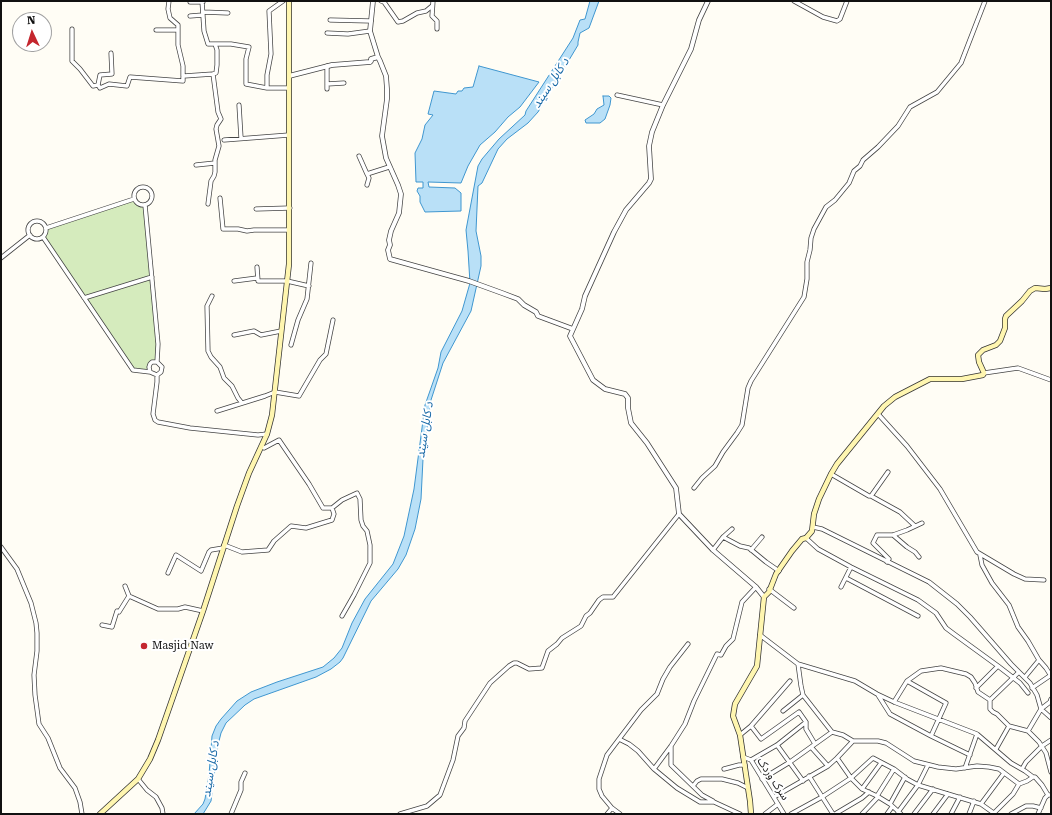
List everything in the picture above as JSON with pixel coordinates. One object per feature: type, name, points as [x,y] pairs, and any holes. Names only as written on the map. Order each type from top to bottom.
[{"type":"main road","points":[[100,814],[138,779],[150,759],[203,611],[223,546],[249,473],[267,434],[273,408],[289,264],[289,1]]},
{"type":"main road","points":[[751,814],[740,735],[733,716],[738,700],[757,666],[764,597],[769,592],[776,574],[798,542],[806,538],[813,527],[814,514],[819,499],[831,474],[837,464],[884,406],[895,397],[924,381],[936,378],[962,379],[983,375],[984,373],[978,356],[983,350],[996,345],[1000,341],[1005,328],[1006,316],[1030,291],[1035,288],[1051,288]]},
{"type":"street","points":[[72,29],[72,62],[80,69],[93,86],[98,85],[100,88],[109,84],[127,86],[130,77],[183,82],[183,66],[178,45],[177,23],[170,18],[168,9],[169,1]]},
{"type":"street","points":[[267,88],[267,74],[271,54],[269,11],[283,1]]},
{"type":"street","points":[[374,1],[370,31],[386,76],[387,99],[382,136],[386,158],[401,194],[398,213],[389,240],[390,245],[388,250],[392,260],[478,284],[518,299],[524,305],[536,312],[538,316],[574,329]]},
{"type":"street","points":[[381,1],[384,2],[398,22],[403,21],[417,13],[426,11],[432,6]]},
{"type":"street","points":[[433,1],[432,16],[437,21],[437,29]]},
{"type":"street","points":[[708,1],[699,20],[691,48],[663,105],[650,139],[649,151],[651,179],[626,210],[614,232],[585,296],[571,334],[571,339],[593,380],[605,389],[625,394],[628,398],[631,423],[647,443],[676,488],[679,514],[713,550],[756,587],[764,597]]},
{"type":"street","points":[[794,1],[823,17],[837,21],[840,19],[848,1]]},
{"type":"street","points":[[694,488],[702,478],[716,466],[723,452],[738,433],[742,425],[751,381],[804,297],[811,238],[814,229],[826,207],[835,200],[849,183],[854,171],[860,166],[863,160],[898,126],[910,108],[938,92],[961,63],[985,1]]},
{"type":"street","points":[[190,2],[202,2],[204,31],[208,44],[231,44],[249,47],[246,59],[246,84],[267,88],[289,88]]},
{"type":"street","points":[[190,16],[228,13]]},
{"type":"street","points":[[330,20],[371,20]]},
{"type":"street","points":[[156,30],[178,30]]},
{"type":"street","points":[[326,33],[353,33],[370,31]]},
{"type":"street","points":[[208,204],[211,180],[215,172],[215,163],[219,146],[216,129],[221,119],[218,112],[214,74],[216,73],[217,65],[217,50],[215,44]]},
{"type":"street","points":[[98,85],[100,74],[112,74],[111,53]]},
{"type":"street","points":[[289,76],[327,66],[370,62],[371,58],[378,57]]},
{"type":"street","points":[[327,66],[327,89]]},
{"type":"street","points":[[183,76],[214,74]]},
{"type":"street","points":[[327,84],[344,83]]},
{"type":"street","points":[[617,95],[663,105]]},
{"type":"street","points":[[239,105],[241,138]]},
{"type":"street","points":[[224,140],[289,135]]},
{"type":"street","points":[[359,156],[369,178],[367,185]]},
{"type":"street","points":[[196,165],[215,163]]},
{"type":"street","points":[[367,174],[389,167]]},
{"type":"street","points":[[140,187],[147,188],[152,194],[151,201],[145,205],[138,204],[134,199],[137,189],[140,187]]},
{"type":"street","points":[[220,198],[223,229],[238,229],[247,231],[289,230]]},
{"type":"street","points":[[46,228],[134,199]]},
{"type":"street","points":[[145,205],[158,344],[157,362],[161,365],[162,370],[157,375],[153,414],[155,420],[158,422],[190,428],[258,435],[267,434]]},
{"type":"street","points":[[256,209],[290,208]]},
{"type":"street","points":[[35,221],[42,222],[46,228],[43,237],[36,239],[28,232],[29,225],[35,221]]},
{"type":"street","points":[[1,258],[30,235]]},
{"type":"street","points":[[43,237],[133,370],[150,372],[157,375]]},
{"type":"street","points":[[291,346],[298,320],[307,299],[311,263]]},
{"type":"street","points":[[257,266],[259,282],[287,281],[309,286]]},
{"type":"street","points":[[84,298],[152,277]]},
{"type":"street","points":[[234,281],[258,278]]},
{"type":"street","points":[[212,296],[207,306],[208,351],[220,367],[224,378],[232,386],[242,403]]},
{"type":"street","points":[[217,410],[275,392],[297,396],[300,395],[320,360],[326,354],[333,320]]},
{"type":"street","points":[[234,335],[254,331],[260,336],[281,331]]},
{"type":"street","points":[[150,372],[150,364],[152,362],[157,362]]},
{"type":"street","points":[[984,373],[1018,368],[1051,380]]},
{"type":"street","points":[[878,414],[908,446],[940,489],[977,552],[1025,579],[1036,581],[1044,580]]},
{"type":"street","points":[[262,447],[264,448],[279,440],[309,484],[323,508],[332,508],[342,500],[357,494],[360,499],[361,520],[367,531],[370,545],[370,563],[342,616]]},
{"type":"street","points":[[871,496],[888,472]]},
{"type":"street","points":[[831,474],[900,512],[915,526]]},
{"type":"street","points":[[168,573],[176,555],[201,571],[209,552],[223,546],[242,552],[268,550],[274,541],[290,526],[306,528],[332,520],[334,514],[332,508]]},
{"type":"street","points":[[400,814],[427,806],[440,795],[453,760],[458,736],[464,728],[465,721],[488,685],[514,663],[528,668],[542,668],[548,650],[557,644],[562,638],[581,626],[586,616],[590,613],[598,600],[603,597],[613,597],[679,514]]},
{"type":"street","points":[[887,562],[889,559],[873,543],[877,535],[893,535],[922,523]]},
{"type":"street","points":[[813,527],[822,529],[929,582],[957,604],[1025,677],[1037,695],[1041,709],[1051,718]]},
{"type":"street","points":[[713,550],[723,537],[732,529]]},
{"type":"street","points":[[893,535],[915,552],[919,557]]},
{"type":"street","points":[[723,537],[740,546],[749,548],[779,571]]},
{"type":"street","points":[[751,550],[762,537]]},
{"type":"street","points":[[806,538],[818,549],[918,600],[936,613],[946,628],[1020,683],[1028,693]]},
{"type":"street","points":[[1,547],[17,569],[31,603],[36,623],[37,651],[35,695],[39,724],[48,738],[60,768],[75,788],[82,814]]},
{"type":"street","points":[[980,555],[982,565],[989,579],[1010,605],[1018,627],[1028,640],[1039,660],[1051,675],[1032,688]]},
{"type":"street","points":[[840,587],[851,567]]},
{"type":"street","points":[[846,578],[918,616]]},
{"type":"street","points":[[125,586],[129,596],[158,609],[178,609],[185,607],[203,611]]},
{"type":"street","points":[[654,769],[671,746],[684,724],[717,654],[721,655],[726,646],[733,639],[742,602],[756,587]]},
{"type":"street","points":[[769,589],[794,608]]},
{"type":"street","points":[[102,625],[112,626],[117,611],[119,612],[129,596]]},
{"type":"street","points":[[760,635],[798,664],[855,681],[894,702],[977,734],[1011,763],[1035,777],[1050,795],[1038,814]]},
{"type":"street","points":[[620,814],[612,808],[602,796],[599,789],[599,779],[607,755],[641,710],[657,694],[670,667],[688,644]]},
{"type":"street","points":[[1025,677],[1039,660]]},
{"type":"street","points":[[798,664],[803,695],[832,732],[843,734],[853,741],[878,741],[886,743],[914,761],[956,769],[977,766],[1000,770],[1019,784]]},
{"type":"street","points":[[976,688],[998,666]]},
{"type":"street","points":[[894,702],[907,681],[921,671],[941,668],[966,674],[971,677],[978,692],[990,700]]},
{"type":"street","points":[[1019,672],[990,700],[990,709],[1009,726],[1028,731],[1042,746],[1046,753],[1050,763],[1051,772]]},
{"type":"street","points":[[740,735],[751,726],[790,680]]},
{"type":"street","points":[[907,681],[946,703],[931,736]]},
{"type":"street","points":[[877,694],[890,714],[970,755]]},
{"type":"street","points":[[784,711],[803,695]]},
{"type":"street","points":[[1028,731],[1041,709],[1050,702],[1051,699]]},
{"type":"street","points":[[751,726],[761,739],[799,712],[806,722],[806,729],[813,746],[828,766]]},
{"type":"street","points":[[751,760],[777,745],[806,722]]},
{"type":"street","points":[[996,749],[1009,726]]},
{"type":"street","points":[[762,779],[790,762],[832,732]]},
{"type":"street","points":[[965,768],[977,734]]},
{"type":"street","points":[[619,739],[638,751],[654,769],[676,788],[700,802],[714,802]]},
{"type":"street","points":[[1022,769],[1026,762],[1042,746],[1051,740]]},
{"type":"street","points":[[774,797],[828,766],[853,741]]},
{"type":"street","points":[[777,745],[803,780]]},
{"type":"street","points":[[671,746],[671,765],[702,794],[714,802],[740,814]]},
{"type":"street","name":"سرک وردک","points":[[743,757],[751,760],[784,814]]},
{"type":"street","points":[[837,758],[851,778],[862,789],[891,806],[899,813],[918,785],[928,764]]},
{"type":"street","points":[[791,814],[822,797],[851,778],[873,758],[894,769],[918,785],[974,801],[994,813],[1012,794],[1019,784],[1033,777]]},
{"type":"street","points":[[862,789],[881,763]]},
{"type":"street","points":[[724,769],[745,765]]},
{"type":"street","points":[[862,814],[877,797],[894,769]]},
{"type":"street","points":[[231,814],[241,790],[241,782],[245,773]]},
{"type":"street","points":[[981,804],[1004,773]]},
{"type":"street","points":[[809,776],[834,814],[854,804],[869,792]]},
{"type":"street","points":[[887,814],[905,777]]},
{"type":"street","points":[[138,779],[147,790],[156,797],[162,808],[163,814]]},
{"type":"street","points":[[693,786],[701,779],[722,779],[738,783],[748,788]]},
{"type":"street","points":[[914,814],[933,789]]},
{"type":"street","points":[[933,814],[948,794]]},
{"type":"street","points":[[951,814],[960,797]]},
{"type":"street","points":[[969,814],[974,801]]},
{"type":"street","points":[[765,814],[778,804]]},
{"type":"street","points":[[1011,814],[1026,806],[1041,808]]},
{"type":"street","points":[[607,814],[612,808]]},
{"type":"green space","points":[[134,199],[138,204],[145,205],[158,344],[157,362],[150,364],[150,372],[133,370],[43,237],[46,228]]},
{"type":"water","name":"د کابل سيند","points":[[590,1],[599,1],[589,28],[580,33],[578,45],[538,112],[528,123],[507,139],[498,149],[482,183],[478,186],[476,231],[481,256],[481,266],[471,311],[443,363],[431,400],[423,459],[421,499],[415,529],[406,555],[398,569],[371,601],[340,662],[316,677],[254,699],[245,705],[226,723],[221,733],[218,745],[211,801],[203,814],[194,814],[203,804],[205,799],[209,775],[212,736],[221,719],[237,701],[251,692],[323,667],[334,658],[342,648],[352,623],[365,599],[393,564],[404,536],[414,489],[425,405],[438,368],[441,352],[462,311],[470,283],[466,230],[478,166],[499,139],[525,115],[526,111],[573,38],[580,20],[585,19]]},
{"type":"water","points":[[479,66],[539,82],[520,107],[480,145],[468,166],[461,183],[428,182],[429,187],[455,188],[461,193],[461,211],[425,212],[417,191],[418,188],[423,188],[423,182],[416,182],[415,153],[422,139],[425,125],[433,115],[428,114],[434,91],[456,94],[464,88],[473,87]]},
{"type":"water","points":[[603,96],[609,96],[611,98],[605,119],[600,123],[586,123],[585,120],[604,105]]},
{"type":"place","name":"Masjid Naw","points":[[144,646]]}]
